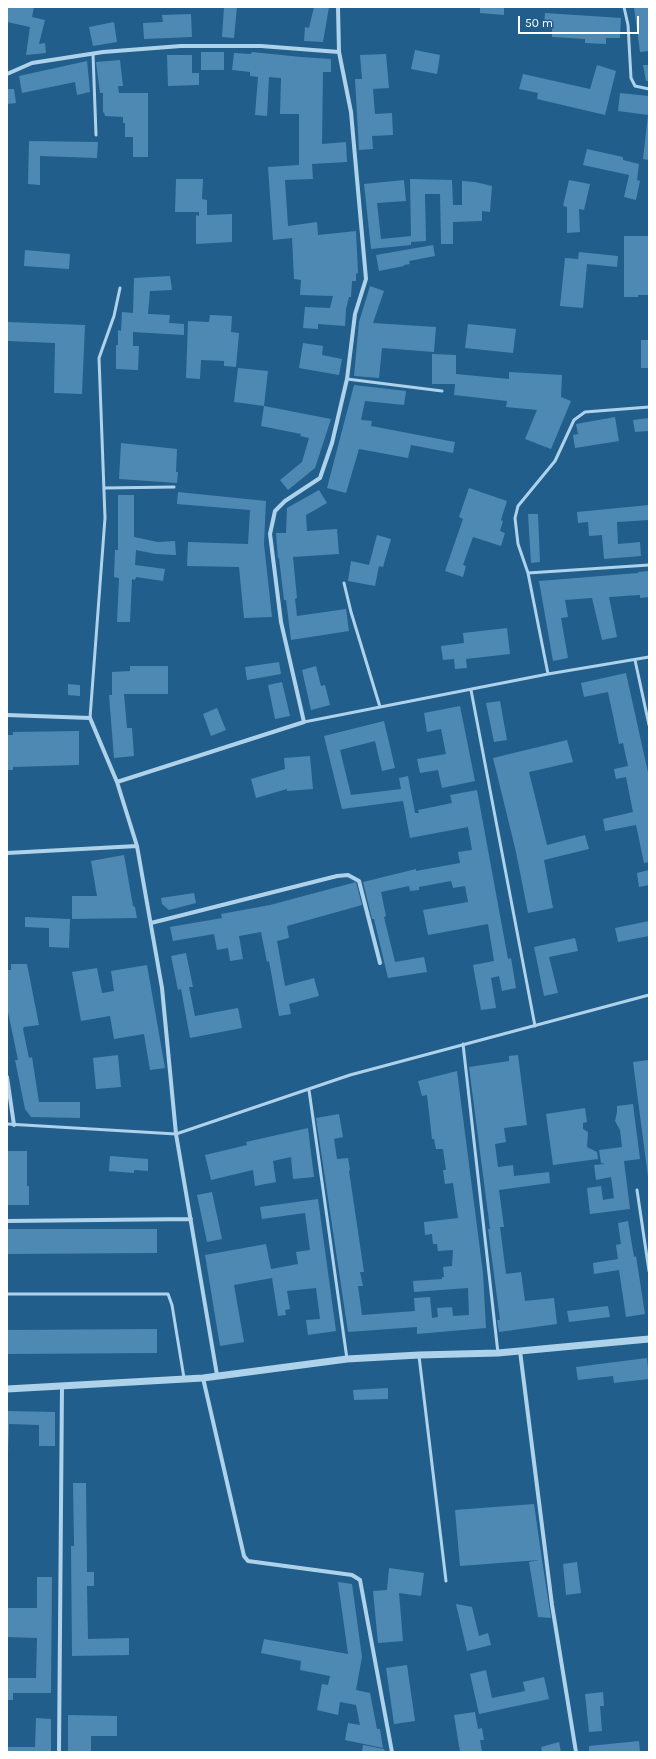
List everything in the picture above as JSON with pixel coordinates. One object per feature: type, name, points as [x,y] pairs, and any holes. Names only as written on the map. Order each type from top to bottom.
[{"type":"street","points":[[117,782],[304,722],[281,622],[270,534],[275,511],[286,501],[320,478],[332,443],[347,379],[355,314],[366,279],[351,112],[339,52],[338,7]]},
{"type":"street","points":[[7,74],[32,63],[93,54],[181,46],[261,46],[339,52]]},
{"type":"street","points":[[7,715],[90,718],[117,782],[137,846],[162,988],[176,1134],[217,1375]]},
{"type":"street","points":[[7,853],[137,846]]},
{"type":"street","points":[[151,923],[330,877],[348,875],[356,878],[361,887],[380,963]]},
{"type":"street","points":[[7,1077],[14,1125]]},
{"type":"street","points":[[7,1221],[190,1219]]},
{"type":"street","points":[[7,1389],[203,1378],[347,1359],[419,1354],[498,1353],[649,1339]]},
{"type":"street","points":[[520,1351],[552,1605],[576,1752]]},
{"type":"street","points":[[203,1378],[244,1556],[248,1561],[352,1575],[360,1580],[392,1752]]},
{"type":"street","points":[[59,1752],[62,1386]]},
{"type":"lane","points":[[624,7],[628,25],[631,78],[635,86],[649,89]]},
{"type":"lane","points":[[93,54],[96,135]]},
{"type":"lane","points":[[90,718],[105,518],[99,358],[114,316],[120,288]]},
{"type":"lane","points":[[347,379],[442,390]]},
{"type":"lane","points":[[548,674],[528,573],[518,544],[515,518],[518,506],[555,461],[574,420],[585,412],[649,407]]},
{"type":"lane","points":[[104,488],[174,487]]},
{"type":"lane","points":[[528,573],[649,565]]},
{"type":"lane","points":[[344,583],[351,612],[380,707]]},
{"type":"lane","points":[[304,722],[548,674],[649,657]]},
{"type":"lane","points":[[635,660],[649,725]]},
{"type":"lane","points":[[471,690],[535,1026]]},
{"type":"lane","points":[[7,1124],[176,1134],[350,1075],[649,995]]},
{"type":"lane","points":[[463,1044],[498,1353]]},
{"type":"lane","points":[[309,1090],[347,1359]]},
{"type":"lane","points":[[637,1190],[649,1271]]},
{"type":"lane","points":[[7,1294],[168,1294],[172,1305],[184,1378]]},
{"type":"lane","points":[[419,1354],[446,1581]]},
{"type":"building","points":[[7,7],[34,7],[32,17],[45,20],[39,44],[45,43],[46,53],[26,55],[30,27],[7,22]]},
{"type":"building","points":[[224,7],[237,7],[234,38],[222,37]]},
{"type":"building","points":[[314,7],[329,7],[323,42],[304,41],[305,27],[309,28]]},
{"type":"building","points":[[480,7],[504,7],[504,15],[480,13]]},
{"type":"building","points":[[634,7],[649,7],[649,51],[640,52]]},
{"type":"building","points":[[545,13],[621,18],[620,38],[606,38],[606,44],[585,43],[585,39],[552,37],[552,27],[544,27]]},
{"type":"building","points":[[191,14],[192,37],[144,39],[143,23],[163,22],[162,15]]},
{"type":"building","points":[[114,22],[117,42],[93,46],[89,27]]},
{"type":"building","points":[[415,50],[440,55],[437,74],[411,69]]},
{"type":"building","points":[[201,52],[224,52],[224,70],[201,70]]},
{"type":"building","points":[[252,52],[331,59],[331,72],[323,72],[322,144],[346,142],[347,162],[312,164],[313,179],[285,180],[288,226],[317,222],[318,235],[356,231],[358,273],[356,274],[356,281],[352,281],[351,297],[349,297],[346,309],[345,326],[318,324],[318,329],[303,328],[305,307],[330,308],[333,296],[300,295],[301,280],[294,279],[292,238],[273,240],[268,167],[299,165],[299,114],[280,114],[281,78],[269,77],[267,116],[255,115],[258,77],[250,76],[250,72],[232,70],[234,53],[251,54]]},
{"type":"building","points":[[386,54],[389,88],[373,89],[375,114],[392,113],[393,135],[372,136],[373,149],[359,150],[355,79],[362,79],[360,55]]},
{"type":"building","points":[[167,55],[192,55],[192,73],[199,73],[199,85],[168,86]]},
{"type":"building","points":[[120,60],[123,86],[118,86],[119,93],[148,93],[148,157],[133,157],[133,137],[125,137],[125,123],[123,123],[123,117],[105,116],[104,112],[103,113],[103,93],[100,93],[96,62]]},
{"type":"building","points":[[87,61],[90,92],[77,95],[75,82],[22,93],[19,76]]},
{"type":"building","points":[[597,65],[616,71],[605,115],[537,99],[538,93],[519,89],[523,74],[590,89]]},
{"type":"building","points":[[643,65],[649,65],[649,81],[646,81]]},
{"type":"building","points":[[7,89],[14,89],[16,103],[7,104]]},
{"type":"building","points":[[620,93],[649,96],[649,160],[643,159],[648,115],[618,111]]},
{"type":"building","points":[[29,141],[98,142],[97,158],[40,156],[40,185],[28,184]]},
{"type":"building","points":[[587,149],[623,157],[623,160],[639,164],[637,180],[640,181],[636,200],[624,197],[629,175],[583,165]]},
{"type":"building","points":[[176,179],[203,179],[202,199],[207,200],[207,215],[232,214],[232,242],[196,244],[196,215],[199,216],[199,212],[175,212]]},
{"type":"building","points":[[410,179],[452,180],[453,205],[462,205],[462,181],[492,186],[490,212],[482,211],[482,221],[453,222],[453,244],[441,244],[440,194],[425,194],[426,241],[411,242],[411,245],[371,249],[364,184],[404,180],[406,201],[377,203],[381,239],[411,236]]},
{"type":"building","points":[[569,180],[590,184],[584,210],[579,209],[580,232],[567,233],[567,207],[563,206]]},
{"type":"building","points":[[624,236],[649,236],[649,295],[624,297]]},
{"type":"building","points":[[433,245],[435,256],[409,261],[410,264],[404,266],[379,271],[376,255]]},
{"type":"building","points":[[25,250],[70,254],[69,269],[24,266]]},
{"type":"building","points":[[579,252],[618,256],[617,267],[587,264],[583,308],[560,306],[565,258],[578,259]]},
{"type":"building","points":[[170,276],[172,290],[150,291],[148,314],[170,315],[169,323],[184,324],[184,335],[133,332],[133,346],[139,346],[138,370],[116,369],[116,345],[118,345],[118,330],[121,331],[122,312],[133,313],[134,278]]},
{"type":"building","points":[[370,286],[384,291],[373,323],[436,327],[434,352],[382,348],[379,378],[354,376],[359,322]]},
{"type":"building","points":[[210,315],[232,316],[231,332],[239,333],[236,367],[224,366],[224,361],[201,360],[200,379],[186,378],[188,321],[209,322]]},
{"type":"building","points":[[7,322],[85,325],[82,394],[54,393],[55,343],[7,341]]},
{"type":"building","points":[[468,324],[516,329],[513,353],[465,348]]},
{"type":"building","points":[[641,340],[649,340],[649,368],[641,368]]},
{"type":"building","points":[[303,343],[323,346],[322,355],[342,359],[339,375],[299,368]]},
{"type":"building","points":[[432,354],[456,355],[456,374],[509,379],[509,372],[562,375],[561,397],[571,401],[551,449],[525,439],[537,410],[506,407],[507,401],[454,395],[455,384],[432,384]]},
{"type":"building","points":[[238,368],[268,371],[264,406],[234,402]]},
{"type":"building","points":[[354,385],[406,391],[404,405],[365,401],[361,420],[372,421],[371,426],[455,442],[453,453],[411,445],[408,458],[359,449],[346,493],[327,488]]},
{"type":"building","points":[[264,406],[331,419],[315,468],[288,490],[280,480],[302,462],[309,438],[300,436],[301,434],[261,426]]},
{"type":"building","points":[[615,417],[619,441],[575,448],[573,435],[578,434],[576,424]]},
{"type":"building","points":[[649,418],[649,431],[635,432],[633,420]]},
{"type":"building","points":[[121,443],[177,449],[177,483],[119,479]]},
{"type":"building","points":[[469,488],[507,501],[501,520],[503,521],[500,531],[505,533],[501,546],[473,537],[463,565],[466,566],[463,577],[445,571],[463,519],[459,517]]},
{"type":"building","points":[[319,490],[327,503],[306,515],[307,531],[337,529],[339,554],[293,557],[297,598],[295,599],[297,616],[346,609],[349,631],[291,640],[286,600],[284,600],[278,558],[276,533],[286,533],[287,508]]},
{"type":"building","points":[[178,492],[266,501],[264,544],[272,617],[244,618],[239,567],[187,566],[188,542],[248,544],[250,510],[177,504]]},
{"type":"building","points":[[118,495],[134,495],[134,537],[158,542],[175,541],[176,555],[156,554],[136,550],[135,565],[165,569],[163,581],[136,577],[135,580],[132,579],[130,622],[117,622],[119,578],[114,577],[115,550],[118,550]]},
{"type":"building","points":[[649,505],[649,520],[617,522],[618,544],[640,542],[641,556],[604,559],[602,535],[589,536],[588,522],[578,523],[577,512]]},
{"type":"building","points":[[528,514],[538,514],[540,562],[531,563]]},
{"type":"building","points":[[377,535],[391,539],[383,567],[379,566],[375,586],[348,581],[351,561],[369,565]]},
{"type":"building","points":[[649,571],[649,597],[640,598],[640,595],[609,597],[617,637],[602,640],[592,598],[565,600],[568,617],[561,618],[568,658],[553,661],[539,581]]},
{"type":"building","points":[[507,628],[510,654],[466,659],[467,668],[455,669],[454,659],[443,660],[441,646],[464,643],[463,633]]},
{"type":"building","points":[[279,662],[281,674],[247,680],[245,667]]},
{"type":"building","points":[[130,666],[168,666],[168,694],[124,694],[127,728],[132,728],[134,756],[114,758],[109,695],[112,695],[112,672],[130,671]]},
{"type":"building","points":[[316,666],[321,686],[325,685],[330,705],[311,710],[302,670]]},
{"type":"building","points":[[626,673],[649,777],[649,862],[644,863],[636,825],[605,831],[603,819],[633,812],[626,777],[616,779],[614,769],[628,766],[623,743],[619,744],[608,692],[584,697],[581,683]]},
{"type":"building","points":[[282,682],[290,716],[275,719],[268,685]]},
{"type":"building","points":[[68,684],[80,685],[80,696],[68,695]]},
{"type":"building","points":[[500,701],[507,740],[494,742],[486,703]]},
{"type":"building","points":[[460,706],[475,781],[442,788],[438,770],[420,773],[417,759],[446,754],[441,729],[427,732],[424,713]]},
{"type":"building","points":[[217,708],[226,730],[211,736],[203,714]]},
{"type":"building","points":[[384,721],[395,768],[382,771],[375,741],[340,750],[351,795],[401,789],[399,778],[408,776],[415,813],[419,813],[418,810],[452,803],[450,795],[477,790],[508,959],[511,958],[516,988],[502,991],[499,976],[491,978],[496,1008],[481,1010],[473,965],[494,961],[488,924],[428,935],[423,910],[468,902],[465,886],[453,888],[451,881],[419,887],[419,890],[410,891],[409,886],[381,892],[386,916],[384,917],[395,962],[424,957],[427,972],[388,978],[374,919],[372,919],[363,882],[416,869],[416,871],[460,863],[458,852],[472,850],[468,827],[410,838],[403,801],[342,809],[324,736]]},
{"type":"building","points":[[79,731],[79,765],[13,767],[13,770],[7,770],[7,735],[13,735],[13,732]]},
{"type":"building","points":[[567,740],[573,762],[529,772],[547,845],[585,835],[589,849],[544,860],[553,908],[528,913],[516,852],[493,758]]},
{"type":"building","points":[[310,756],[313,789],[287,791],[287,789],[256,798],[251,779],[285,769],[284,758]]},
{"type":"building","points":[[124,855],[133,906],[135,907],[137,918],[72,919],[72,896],[97,896],[91,861]]},
{"type":"building","points":[[649,870],[649,885],[639,887],[637,873]]},
{"type":"building","points":[[356,882],[362,905],[287,926],[289,938],[277,941],[285,986],[314,978],[319,996],[289,1004],[291,1014],[279,1016],[269,961],[267,962],[261,932],[239,936],[243,959],[230,961],[228,948],[217,950],[214,934],[173,941],[170,927],[222,918],[221,914],[270,905]]},
{"type":"building","points":[[194,893],[196,903],[169,910],[162,904],[161,898]]},
{"type":"building","points":[[25,917],[70,919],[69,948],[49,947],[49,928],[25,927]]},
{"type":"building","points":[[649,921],[649,936],[618,942],[615,928]]},
{"type":"building","points":[[575,938],[578,951],[549,957],[558,993],[544,996],[534,947]]},
{"type":"building","points":[[186,953],[193,987],[189,987],[195,1016],[238,1008],[242,1028],[190,1038],[181,989],[178,990],[171,956]]},
{"type":"building","points":[[11,964],[27,964],[39,1025],[24,1027],[23,1029],[29,1058],[32,1057],[39,1102],[80,1102],[80,1118],[31,1117],[25,1109],[15,1060],[18,1060],[7,1007],[7,970],[11,970]]},
{"type":"building","points":[[147,965],[165,1068],[150,1070],[144,1034],[114,1039],[110,1016],[81,1021],[72,972],[97,968],[102,993],[114,991],[111,971]]},
{"type":"building","points":[[118,1055],[121,1087],[96,1089],[93,1058]]},
{"type":"building","points":[[518,1055],[527,1125],[504,1128],[506,1142],[495,1144],[498,1167],[513,1165],[514,1176],[549,1172],[550,1183],[499,1190],[504,1227],[500,1227],[506,1274],[521,1272],[525,1301],[554,1298],[557,1324],[499,1332],[497,1320],[500,1320],[488,1229],[490,1229],[469,1067],[509,1061],[509,1056]]},
{"type":"building","points":[[649,1060],[649,1177],[648,1177],[633,1062]]},
{"type":"building","points":[[457,1071],[483,1273],[486,1328],[417,1334],[417,1327],[348,1332],[316,1118],[339,1114],[343,1137],[334,1139],[337,1159],[348,1158],[350,1170],[364,1272],[360,1272],[363,1286],[358,1286],[362,1315],[415,1311],[414,1298],[430,1297],[432,1318],[438,1317],[437,1308],[452,1307],[453,1316],[469,1315],[468,1288],[414,1292],[413,1281],[442,1279],[442,1277],[444,1277],[443,1267],[452,1266],[453,1250],[438,1251],[437,1244],[433,1244],[432,1234],[425,1235],[424,1222],[458,1218],[453,1183],[445,1184],[443,1170],[446,1170],[443,1149],[436,1149],[434,1139],[432,1139],[427,1095],[422,1096],[418,1081]]},
{"type":"building","points":[[633,1104],[640,1159],[624,1161],[630,1209],[590,1214],[587,1188],[601,1186],[603,1200],[614,1198],[611,1177],[596,1180],[594,1165],[605,1164],[601,1163],[599,1150],[622,1147],[620,1130],[615,1121],[617,1106]]},
{"type":"building","points":[[585,1108],[587,1122],[583,1123],[583,1129],[588,1132],[587,1147],[597,1152],[598,1159],[553,1165],[546,1114]]},
{"type":"building","points":[[308,1128],[314,1177],[293,1179],[291,1157],[273,1161],[276,1182],[255,1186],[253,1170],[211,1180],[205,1155],[247,1145],[246,1142]]},
{"type":"building","points":[[7,1151],[27,1151],[27,1186],[29,1186],[29,1205],[7,1205]]},
{"type":"building","points":[[110,1156],[148,1159],[148,1171],[134,1170],[134,1173],[109,1171]]},
{"type":"building","points":[[212,1192],[222,1239],[207,1242],[197,1195]]},
{"type":"building","points":[[318,1199],[336,1331],[308,1335],[306,1320],[320,1319],[316,1288],[287,1291],[290,1309],[285,1310],[286,1315],[278,1316],[272,1278],[234,1285],[244,1342],[220,1346],[205,1255],[266,1244],[271,1269],[298,1264],[296,1252],[310,1250],[305,1213],[262,1219],[260,1207]]},
{"type":"building","points":[[628,1221],[634,1257],[636,1256],[645,1314],[626,1317],[619,1270],[594,1274],[593,1263],[618,1259],[616,1245],[621,1244],[618,1223]]},
{"type":"building","points":[[7,1229],[157,1229],[157,1253],[7,1254]]},
{"type":"building","points":[[608,1306],[610,1317],[569,1322],[567,1311]]},
{"type":"building","points":[[157,1329],[157,1353],[7,1354],[7,1330]]},
{"type":"building","points":[[647,1358],[649,1379],[614,1383],[613,1376],[578,1380],[576,1367]]},
{"type":"building","points":[[388,1388],[388,1399],[354,1400],[353,1390]]},
{"type":"building","points":[[7,1411],[55,1412],[55,1446],[39,1446],[39,1425],[9,1424],[7,1453]]},
{"type":"building","points":[[73,1483],[86,1483],[87,1572],[94,1572],[94,1586],[87,1586],[88,1639],[129,1638],[129,1655],[72,1656],[71,1546],[74,1546]]},
{"type":"building","points":[[534,1504],[551,1618],[538,1617],[529,1562],[539,1560],[460,1566],[455,1510]]},
{"type":"building","points":[[577,1562],[581,1593],[566,1595],[563,1564]]},
{"type":"building","points":[[389,1568],[424,1573],[421,1596],[399,1593],[403,1641],[378,1643],[373,1591],[387,1590]]},
{"type":"building","points":[[37,1577],[52,1577],[51,1693],[13,1693],[13,1700],[7,1700],[7,1678],[36,1678],[37,1638],[7,1637],[7,1608],[37,1608]]},
{"type":"building","points":[[338,1582],[352,1584],[362,1657],[356,1690],[370,1693],[377,1729],[380,1729],[383,1748],[345,1740],[348,1723],[360,1725],[356,1705],[340,1702],[338,1715],[317,1710],[322,1684],[328,1685],[330,1676],[300,1670],[301,1661],[261,1653],[264,1639],[348,1654]]},
{"type":"building","points":[[456,1604],[472,1607],[479,1636],[488,1633],[491,1645],[467,1651]]},
{"type":"building","points":[[407,1665],[415,1721],[394,1724],[386,1668]]},
{"type":"building","points":[[486,1670],[492,1698],[525,1691],[523,1682],[544,1677],[549,1699],[479,1714],[470,1674]]},
{"type":"building","points":[[603,1692],[604,1706],[600,1706],[602,1731],[589,1732],[585,1694]]},
{"type":"building","points":[[475,1712],[478,1729],[482,1728],[484,1740],[480,1740],[482,1752],[460,1752],[454,1715]]},
{"type":"building","points":[[68,1715],[117,1716],[117,1736],[91,1736],[91,1752],[68,1752]]},
{"type":"building","points":[[36,1718],[51,1719],[51,1752],[7,1752],[7,1747],[35,1747]]},
{"type":"building","points":[[639,1741],[640,1752],[589,1752],[589,1746]]},
{"type":"building","points":[[559,1742],[561,1752],[542,1752],[541,1747]]},
{"type":"building","points":[[363,1745],[384,1749],[385,1752],[362,1752]]}]
